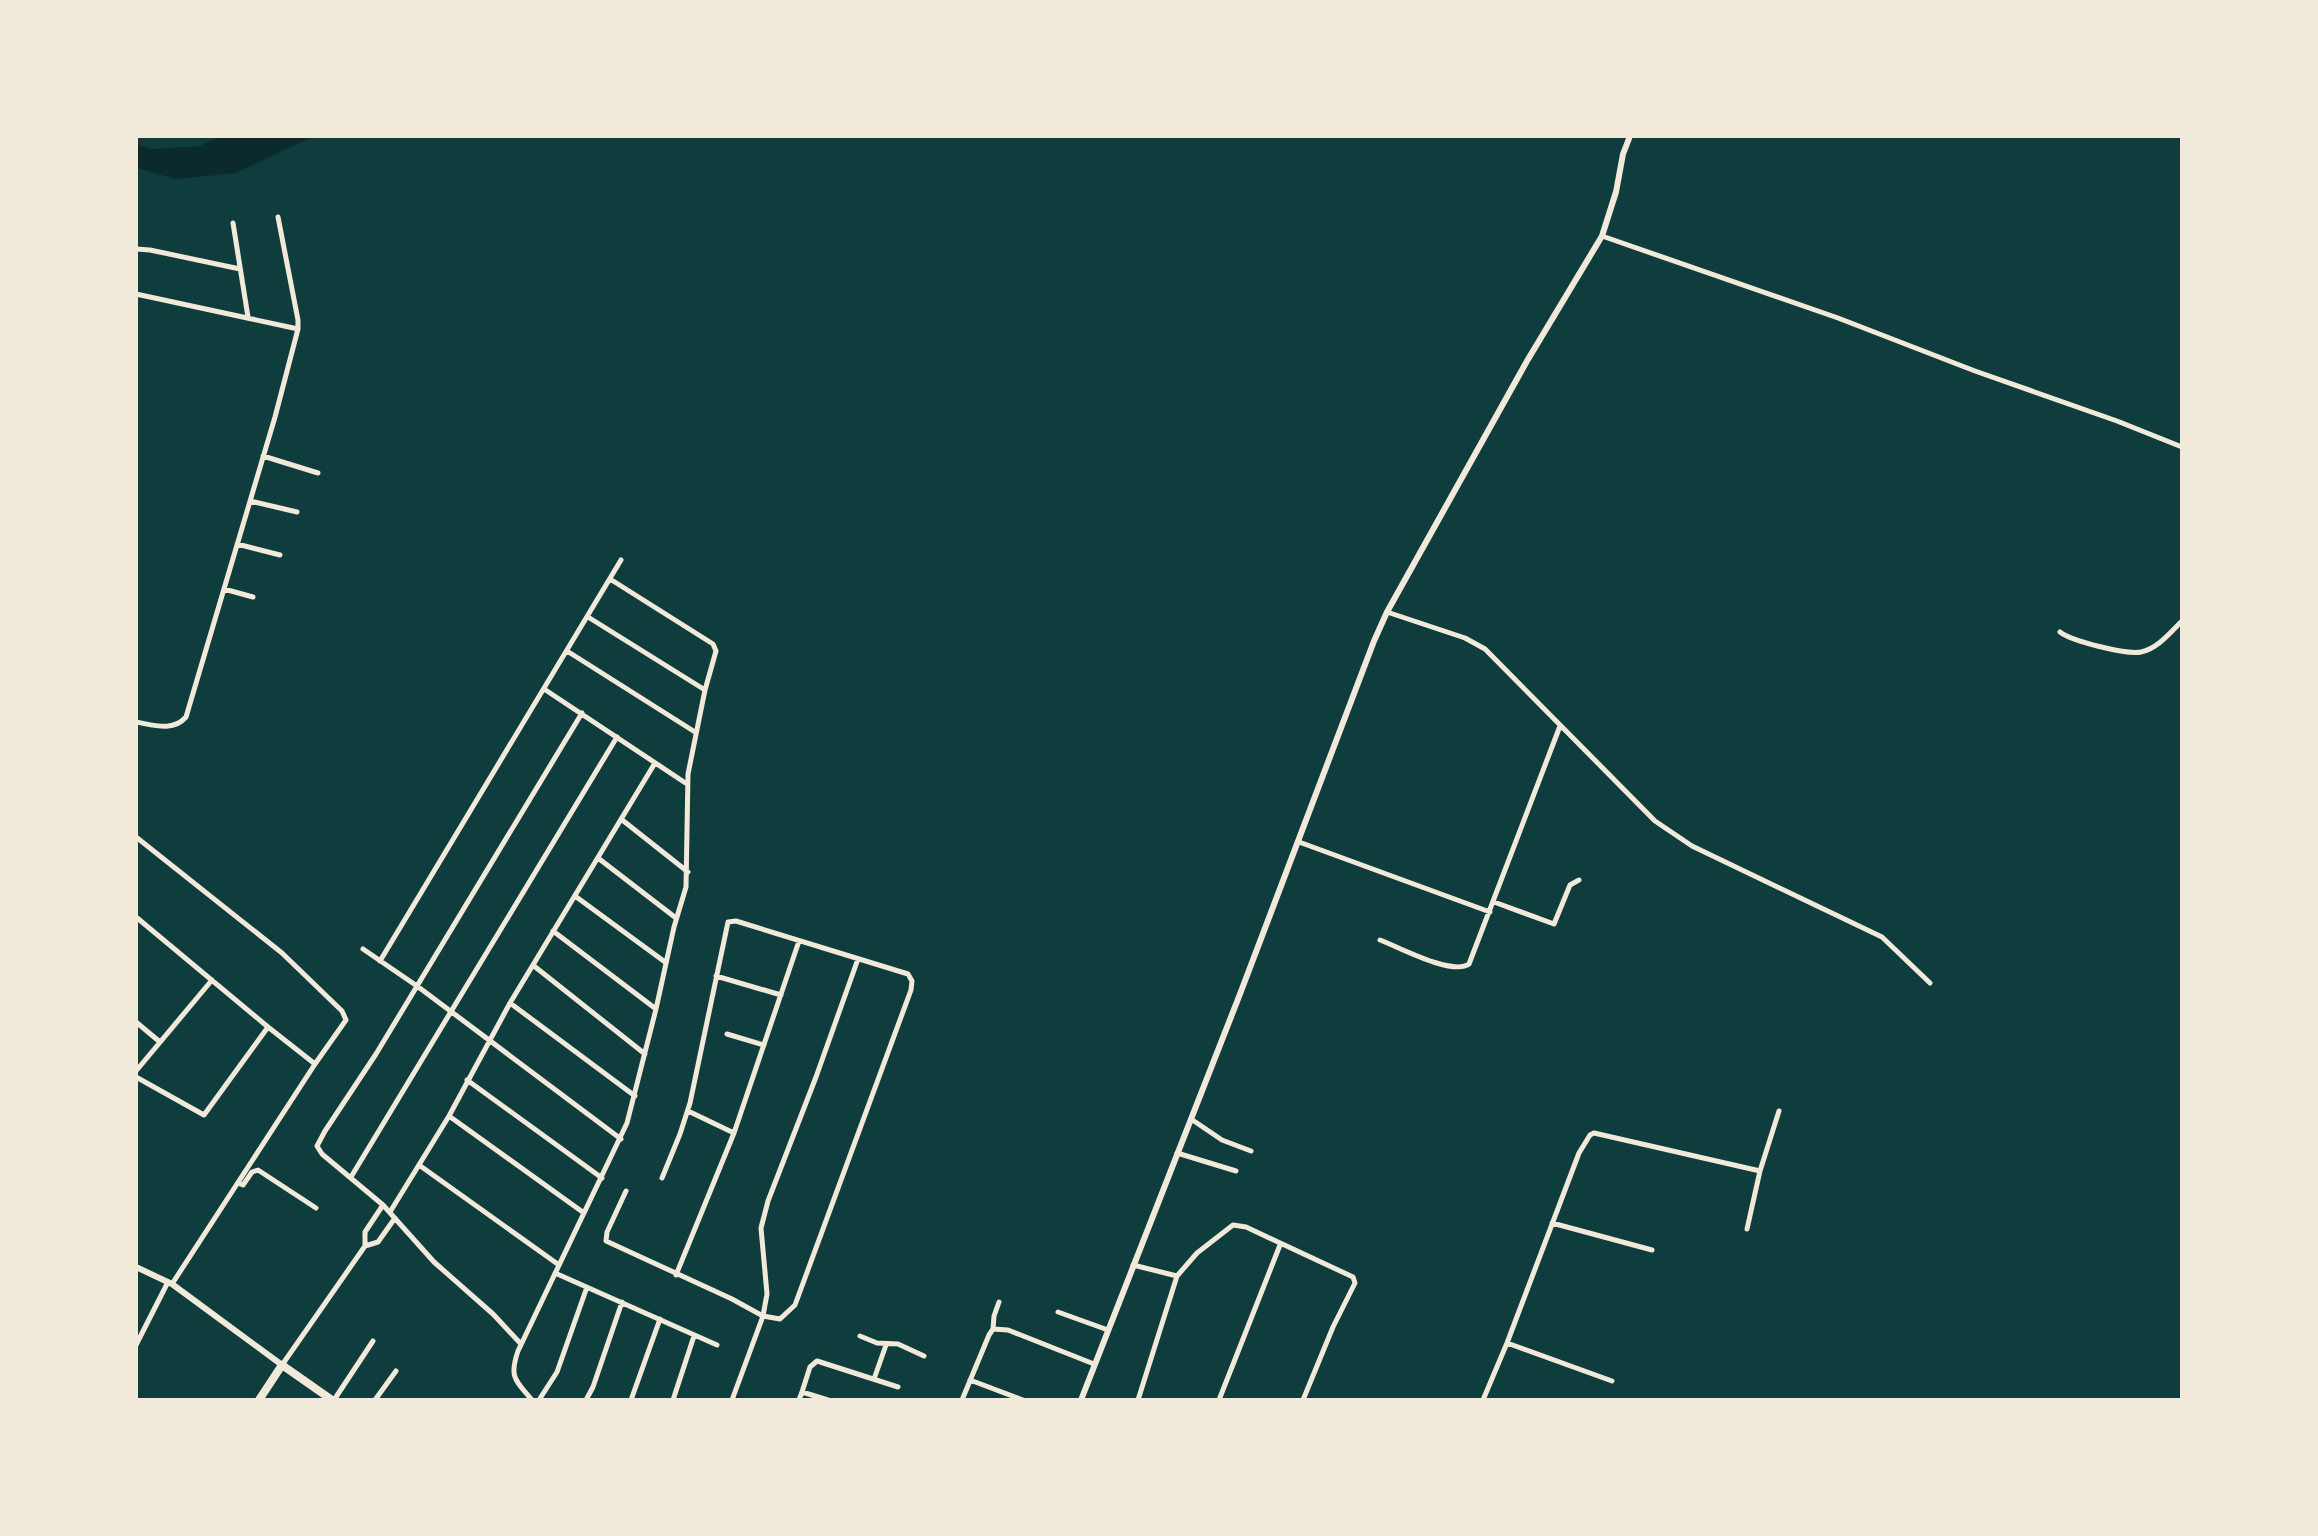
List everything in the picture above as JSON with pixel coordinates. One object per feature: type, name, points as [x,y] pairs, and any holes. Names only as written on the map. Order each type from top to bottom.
[{"type":"main road","points":[[259,1400],[282,1365],[333,1400]]},
{"type":"street","points":[[1081,1400],[1299,842],[1355,686],[1387,612],[1527,361],[1602,236],[1616,192],[1623,154],[1630,136]]},
{"type":"street","points":[[136,722],[167,727],[181,723],[186,717],[263,456],[298,329],[297,311],[278,217]]},
{"type":"street","points":[[233,223],[248,317]]},
{"type":"street","points":[[1602,236],[1838,318],[1975,371],[2117,421],[2181,447]]},
{"type":"street","points":[[136,249],[240,269]]},
{"type":"street","points":[[136,294],[298,329]]},
{"type":"street","points":[[263,456],[318,473]]},
{"type":"street","points":[[250,501],[297,512]]},
{"type":"street","points":[[237,544],[280,555]]},
{"type":"street","points":[[380,961],[621,560]]},
{"type":"street","points":[[532,1400],[513,1376],[521,1344],[621,1139],[635,1096],[665,962],[686,887],[688,872],[687,784],[695,732],[716,647],[610,579]]},
{"type":"street","points":[[224,589],[253,597]]},
{"type":"street","points":[[1387,612],[1465,638],[1485,649],[1655,820],[1692,846],[1882,937],[1930,983]]},
{"type":"street","points":[[588,617],[705,690]]},
{"type":"street","points":[[2060,632],[2065,637],[2090,645],[2140,653],[2155,646],[2181,621]]},
{"type":"street","points":[[567,651],[695,732]]},
{"type":"street","points":[[544,689],[687,784]]},
{"type":"street","points":[[521,1344],[493,1314],[434,1262],[383,1205],[322,1154],[317,1146],[376,1054],[582,713]]},
{"type":"street","points":[[1380,940],[1450,968],[1463,968],[1469,964],[1474,956],[1560,726]]},
{"type":"street","points":[[351,1177],[617,737]]},
{"type":"street","points":[[390,1212],[449,1116],[510,1003],[655,763]]},
{"type":"street","points":[[621,819],[688,872]]},
{"type":"street","points":[[136,837],[282,953],[342,1011],[346,1020],[170,1283],[136,1345]]},
{"type":"street","points":[[1299,842],[1490,912]]},
{"type":"street","points":[[598,858],[676,918]]},
{"type":"street","points":[[1494,902],[1554,924],[1570,885],[1579,880]]},
{"type":"street","points":[[575,896],[665,962]]},
{"type":"street","points":[[136,917],[315,1064]]},
{"type":"street","points":[[626,1191],[607,1232],[606,1241],[764,1316],[780,1319],[795,1305],[911,990],[912,981],[908,974],[731,921],[726,927],[688,1111],[662,1178]]},
{"type":"street","points":[[553,931],[656,1009]]},
{"type":"street","points":[[676,1275],[734,1133],[799,941]]},
{"type":"street","points":[[363,949],[417,986],[621,1139]]},
{"type":"street","points":[[732,1400],[764,1316],[767,1294],[761,1228],[768,1201],[858,959]]},
{"type":"street","points":[[534,966],[645,1054]]},
{"type":"street","points":[[716,976],[781,995]]},
{"type":"street","points":[[136,1071],[212,981]]},
{"type":"street","points":[[510,1003],[635,1096]]},
{"type":"street","points":[[136,1022],[160,1042]]},
{"type":"street","points":[[136,1077],[200,1114],[206,1114],[268,1027]]},
{"type":"street","points":[[727,1034],[764,1045]]},
{"type":"street","points":[[467,1080],[602,1178]]},
{"type":"street","points":[[688,1111],[734,1133]]},
{"type":"street","points":[[1747,1229],[1760,1171],[1779,1111]]},
{"type":"street","points":[[449,1116],[585,1214]]},
{"type":"street","points":[[1191,1119],[1222,1140],[1251,1151]]},
{"type":"street","points":[[1483,1400],[1579,1153],[1590,1135],[1594,1132],[1760,1171]]},
{"type":"street","points":[[1177,1153],[1236,1171]]},
{"type":"street","points":[[419,1166],[559,1265]]},
{"type":"street","points":[[238,1183],[243,1185],[252,1172],[258,1170],[316,1208]]},
{"type":"street","points":[[136,1267],[170,1283],[282,1365],[365,1246],[365,1232],[383,1205]]},
{"type":"street","points":[[365,1246],[378,1242],[395,1218]]},
{"type":"street","points":[[1552,1223],[1652,1250]]},
{"type":"street","points":[[1138,1400],[1177,1276],[1197,1253],[1233,1226],[1246,1227],[1280,1245],[1353,1276],[1355,1283],[1333,1327],[1303,1400]]},
{"type":"street","points":[[1219,1400],[1280,1245]]},
{"type":"street","points":[[1133,1265],[1177,1276]]},
{"type":"street","points":[[555,1273],[717,1345]]},
{"type":"street","points":[[539,1400],[557,1372],[587,1287]]},
{"type":"street","points":[[586,1400],[594,1387],[622,1302]]},
{"type":"street","points":[[962,1400],[993,1329],[994,1316],[999,1302]]},
{"type":"street","points":[[1058,1312],[1108,1330]]},
{"type":"street","points":[[631,1400],[660,1319]]},
{"type":"street","points":[[993,1329],[1008,1330],[1095,1364]]},
{"type":"street","points":[[673,1400],[694,1336]]},
{"type":"street","points":[[860,1336],[886,1345],[898,1344],[924,1356]]},
{"type":"street","points":[[333,1400],[373,1341]]},
{"type":"street","points":[[1507,1343],[1611,1381]]},
{"type":"street","points":[[874,1379],[886,1345]]},
{"type":"street","points":[[799,1400],[810,1367],[817,1361],[897,1388]]},
{"type":"street","points":[[375,1400],[396,1371]]},
{"type":"street","points":[[970,1380],[1023,1400]]},
{"type":"street","points":[[802,1392],[828,1400]]},
{"type":"water","points":[[219,137],[312,137],[236,173],[175,179],[137,168],[137,144],[152,149],[200,146]]}]
